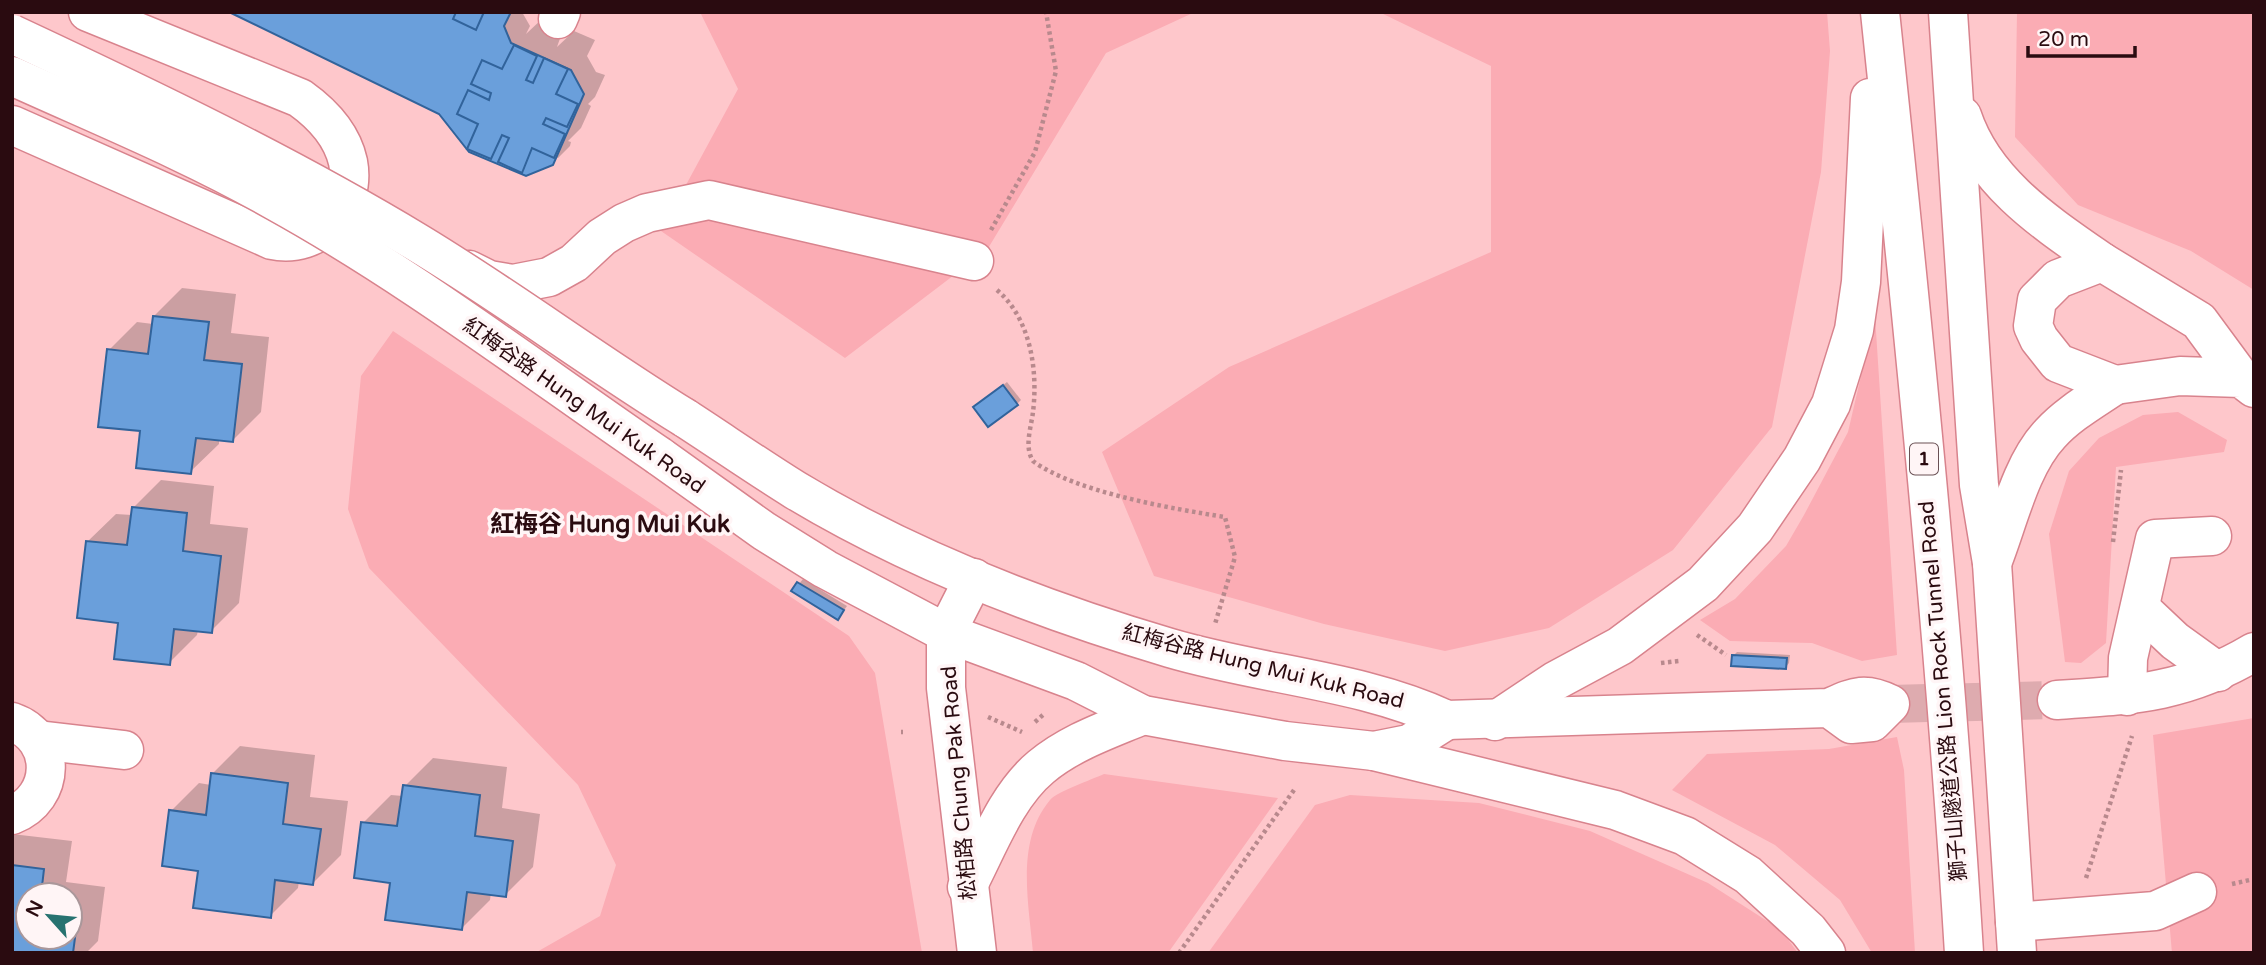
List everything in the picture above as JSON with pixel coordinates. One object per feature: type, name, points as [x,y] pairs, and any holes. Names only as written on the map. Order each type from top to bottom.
[{"type":"main road","points":[[12,125],[272,240],[302,242],[332,222],[345,193],[348,161],[320,113],[300,97],[88,12]]},
{"type":"main road","points":[[1495,721],[1555,681],[1620,646],[1703,584],[1755,528],[1817,431],[1831,404],[1848,355],[1861,282],[1874,12]]},
{"type":"main road","name":"獅子山隧道公路 Lion Rock Tunnel Road","points":[[1880,12],[1916,354],[1954,798],[1964,953]]},
{"type":"main road","points":[[1948,12],[1962,188],[1979,485],[1992,563],[2016,937],[2086,917],[2155,911],[2197,892]]},
{"type":"main road","name":"紅梅谷路 Hung Mui Kuk Road","points":[[12,34],[294,171],[491,289],[613,374],[796,491],[906,549],[1062,613],[1173,649],[1408,702],[1447,720],[1495,721],[1829,708]]},
{"type":"main road","name":"紅梅谷路 Hung Mui Kuk Road","points":[[12,76],[137,132],[275,200],[395,275],[764,531],[825,569],[946,633],[1076,681],[1143,715],[1285,741],[1374,751],[1409,744],[1447,720]]},
{"type":"main road","points":[[1952,88],[1966,129],[1995,174],[2043,219],[2102,262],[2199,321],[2247,383]]},
{"type":"main road","points":[[345,193],[476,274],[513,284],[536,280],[562,270],[602,237],[648,213],[709,200],[974,261]]},
{"type":"main road","points":[[2102,262],[2050,285],[2037,300],[2033,326],[2039,339],[2058,363],[2115,385]]},
{"type":"main road","points":[[1992,563],[2021,484],[2039,448],[2060,424],[2115,385],[2180,376],[2247,383]]},
{"type":"main road","points":[[2127,696],[2128,658],[2140,608],[2143,580],[2155,539],[2212,536]]},
{"type":"main road","name":"松柏路 Chung Pak Road","points":[[974,578],[946,633],[947,707],[977,953]]},
{"type":"main road","points":[[2140,608],[2175,641],[2218,672]]},
{"type":"main road","points":[[2057,700],[2127,696],[2167,690],[2218,672],[2254,652]]},
{"type":"main road","points":[[967,887],[1015,797],[1041,767],[1081,741],[1143,715]]},
{"type":"main road","points":[[25,731],[124,750]]},
{"type":"main road","points":[[12,816],[31,804],[44,785],[47,761],[25,731]]},
{"type":"main road","points":[[1374,751],[1615,810],[1685,836],[1748,875],[1798,920],[1826,953]]},
{"type":"path","points":[[1046,12],[1056,71],[1035,152],[974,261],[972,274],[1004,296],[1017,316],[1029,345],[1035,371],[1029,446],[1033,461],[1069,478],[1129,499],[1225,517],[1235,556],[1211,635]]},
{"type":"path","points":[[1707,642],[1726,655]]},
{"type":"path","points":[[988,717],[1022,732]]},
{"type":"path","points":[[2086,917],[2086,876],[2132,736]]},
{"type":"path","points":[[1180,953],[1294,790]]},
{"type":"shaded area","points":[[700,12],[1195,12],[1106,53],[987,250],[845,358],[661,231],[738,89]]},
{"type":"shaded area","points":[[1379,12],[1827,12],[1830,51],[1821,172],[1772,427],[1673,550],[1549,628],[1445,651],[1324,624],[1154,576],[1102,452],[1229,367],[1491,252],[1491,66]]},
{"type":"shaded area","points":[[2017,12],[2254,12],[2254,290],[2191,251],[2078,205],[2015,137]]},
{"type":"shaded area","points":[[1875,316],[1897,655],[1862,661],[1812,643],[1730,641],[1700,620],[1735,599],[1786,546],[1804,515],[1848,432]]},
{"type":"shaded area","points":[[393,331],[849,636],[875,673],[922,953],[535,953],[600,916],[616,865],[578,785],[369,568],[348,509],[361,376]]},
{"type":"shaded area","points":[[2178,412],[2227,440],[2224,452],[2116,467],[2106,643],[2081,663],[2065,662],[2049,534],[2069,471],[2099,438],[2143,415]]},
{"type":"shaded area","points":[[2254,718],[2254,953],[2172,953],[2153,735]]},
{"type":"shaded area","points":[[1897,737],[1904,770],[1915,953],[1872,953],[1840,900],[1775,845],[1672,790],[1707,754],[1829,749]]},
{"type":"shaded area","points":[[1104,774],[1278,798],[1168,953],[1033,953],[1027,874],[1032,835],[1039,817],[1054,797]]},
{"type":"shaded area","points":[[1350,795],[1479,803],[1590,831],[1708,883],[1781,930],[1798,953],[1208,953],[1315,805]]},
{"type":"building","points":[[229,12],[511,12],[504,26],[511,43],[571,70],[584,94],[553,165],[526,176],[469,152],[439,114]]},
{"type":"building","points":[[456,12],[484,12],[476,30],[453,19]]},
{"type":"building","points":[[514,45],[537,56],[526,80],[533,83],[544,58],[568,69],[556,94],[578,104],[567,127],[546,118],[543,124],[565,134],[554,158],[532,148],[522,173],[498,162],[509,138],[502,135],[491,159],[467,149],[478,124],[457,114],[468,90],[489,100],[491,93],[471,84],[482,60],[502,69]]},
{"type":"building","points":[[153,316],[209,322],[204,360],[242,364],[233,442],[196,438],[191,474],[136,468],[140,431],[98,427],[107,349],[148,354]]},
{"type":"building","points":[[1003,385],[1018,405],[988,427],[973,407]]},
{"type":"building","points":[[132,507],[187,513],[183,551],[221,556],[212,633],[174,629],[170,665],[114,659],[118,623],[77,618],[86,541],[127,545]]},
{"type":"building","points":[[797,582],[844,610],[838,620],[791,591]]},
{"type":"building","points":[[1732,655],[1787,658],[1786,669],[1731,666]]},
{"type":"building","points":[[211,773],[288,783],[283,824],[321,829],[313,885],[275,880],[271,918],[193,908],[198,871],[162,866],[169,810],[206,815]]},
{"type":"building","points":[[403,785],[480,795],[475,836],[513,841],[506,897],[467,892],[462,930],[385,920],[390,883],[354,878],[361,822],[397,826]]},
{"type":"building","points":[[12,865],[44,869],[43,881],[14,881],[14,951],[73,953],[12,953]]},
{"type":"tunnel","points":[[1890,704],[2057,700]]},
{"type":"district","name":"紅梅谷 Hung Mui Kuk","points":[[610,524]]}]
